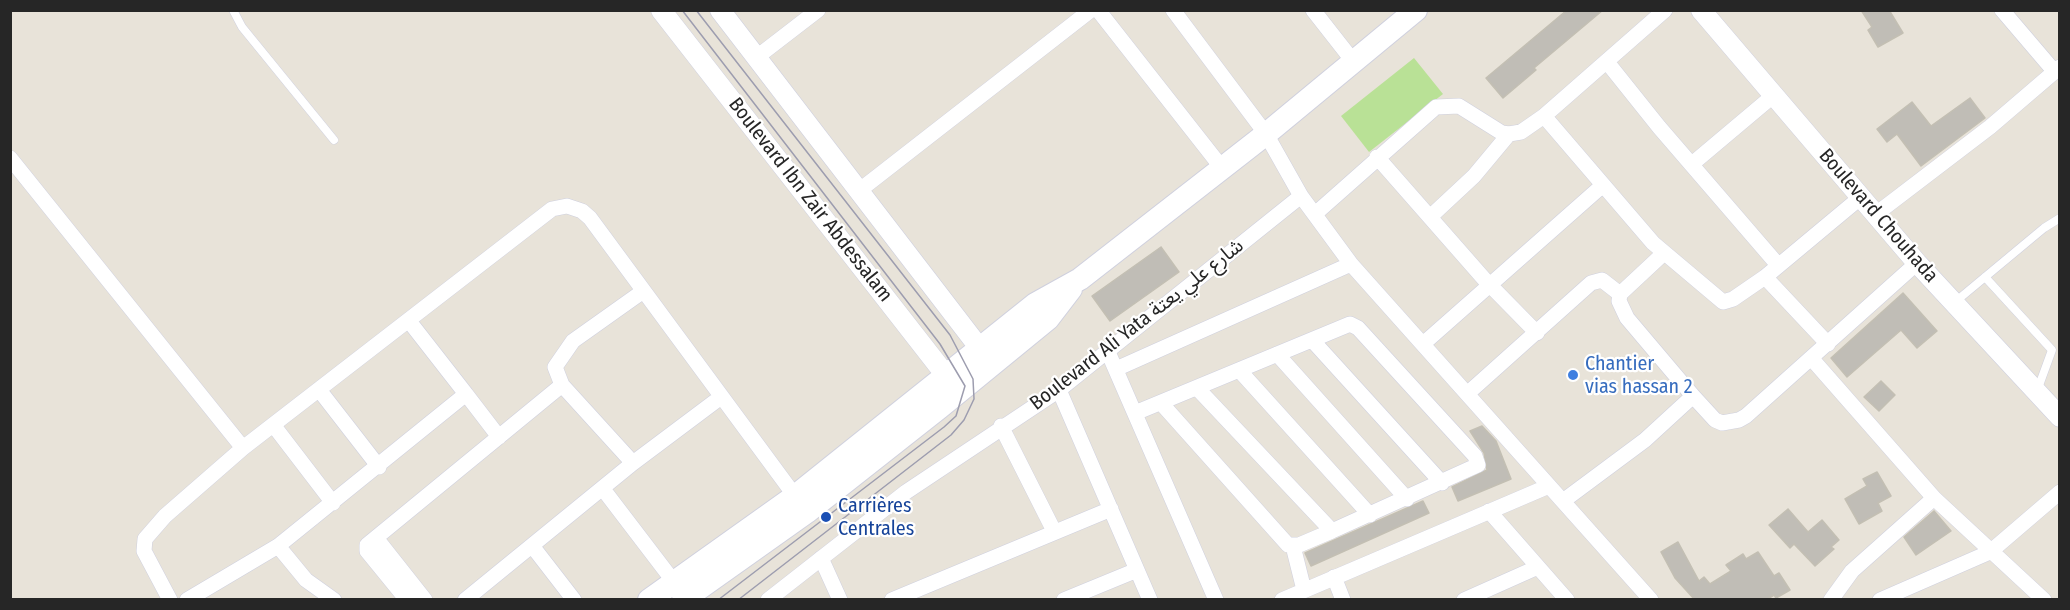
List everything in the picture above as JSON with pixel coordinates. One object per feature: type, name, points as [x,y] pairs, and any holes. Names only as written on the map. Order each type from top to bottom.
[{"type":"main road","points":[[678,591],[795,496],[986,357],[1035,304],[1080,279],[1266,134],[1416,10]]},
{"type":"main road","points":[[649,600],[678,591],[807,512],[952,383]]},
{"type":"street","name":"Boulevard Ibn Zair Abdessalam","points":[[661,10],[952,383]]},
{"type":"street","points":[[720,10],[986,357]]},
{"type":"street","points":[[757,57],[818,10]]},
{"type":"street","points":[[860,190],[1091,10]]},
{"type":"street","points":[[1098,10],[1222,168]]},
{"type":"street","points":[[1173,10],[1266,134],[1301,196],[1352,264],[1651,600]]},
{"type":"street","points":[[1313,10],[1353,61]]},
{"type":"street","points":[[1314,214],[1436,107],[1459,106],[1485,124],[1509,134],[1521,132],[1544,116],[1665,10]]},
{"type":"street","name":"Boulevard Chouhada","points":[[1701,10],[1917,263],[2060,417]]},
{"type":"street","points":[[1876,214],[1990,128],[2057,69],[2002,10]]},
{"type":"street","points":[[1607,62],[1778,265]]},
{"type":"street","points":[[1692,164],[1773,95]]},
{"type":"street","points":[[1544,116],[1664,253],[1723,302],[1733,299],[1765,277],[1861,197]]},
{"type":"street","points":[[1430,217],[1474,176],[1509,134]]},
{"type":"street","points":[[1377,157],[1490,285],[1537,333]]},
{"type":"street","points":[[10,158],[243,448]]},
{"type":"street","points":[[1423,344],[1603,185]]},
{"type":"street","name":"Boulevard Ali Yata شارع علي يعتة","points":[[768,600],[906,492],[1001,426],[1059,390],[1301,196]]},
{"type":"street","points":[[170,600],[144,551],[146,539],[152,528],[243,448],[320,391],[552,209],[567,206],[582,211],[590,219],[795,496]]},
{"type":"street","points":[[1664,253],[1620,294],[1619,301],[1627,318],[1693,396],[1715,420],[1729,423],[1738,420],[1812,359],[1917,263]]},
{"type":"street","points":[[1116,369],[1352,264]]},
{"type":"street","points":[[1765,277],[1828,344]]},
{"type":"street","points":[[1467,394],[1596,281],[1607,283],[1620,294]]},
{"type":"street","points":[[633,463],[561,385],[555,367],[564,351],[642,292]]},
{"type":"street","points":[[409,321],[499,437]]},
{"type":"street","points":[[1135,413],[1346,325],[1358,328],[1475,456],[1478,465],[1407,499],[1293,546],[1284,542],[1161,403]]},
{"type":"street","points":[[1312,340],[1442,483]]},
{"type":"street","points":[[1108,352],[1216,600]]},
{"type":"street","points":[[1276,354],[1407,499]]},
{"type":"street","points":[[1812,359],[1934,498],[2044,600]]},
{"type":"street","points":[[1239,370],[1370,515]]},
{"type":"street","points":[[407,600],[367,551],[367,545],[561,385]]},
{"type":"street","points":[[1197,388],[1332,531]]},
{"type":"street","points":[[1059,390],[1150,600]]},
{"type":"street","points":[[320,391],[379,467]]},
{"type":"street","points":[[187,600],[278,546],[379,467],[466,394]]},
{"type":"street","points":[[1563,501],[1645,440],[1693,396]]},
{"type":"street","points":[[465,600],[533,547],[633,463],[722,397]]},
{"type":"street","points":[[274,426],[333,503]]},
{"type":"street","points":[[1001,426],[1053,531]]},
{"type":"street","points":[[1282,600],[1549,486]]},
{"type":"street","points":[[603,489],[678,591]]},
{"type":"street","points":[[1880,600],[1990,552],[2060,492]]},
{"type":"street","points":[[1831,600],[1852,571],[1934,498]]},
{"type":"street","points":[[892,600],[1053,531],[1111,509]]},
{"type":"street","points":[[1489,511],[1566,600]]},
{"type":"street","points":[[376,538],[425,600]]},
{"type":"street","points":[[278,546],[306,580],[330,599]]},
{"type":"street","points":[[1293,546],[1304,590]]},
{"type":"street","points":[[533,547],[574,600]]},
{"type":"street","points":[[821,558],[840,600]]},
{"type":"street","points":[[1464,600],[1538,567]]},
{"type":"street","points":[[1064,600],[1137,570]]},
{"type":"street","points":[[1334,577],[1343,600]]},
{"type":"lane","points":[[233,10],[242,27],[334,140]]},
{"type":"lane","points":[[1954,303],[2060,218]]},
{"type":"lane","points":[[1985,277],[2052,350],[2036,392]]},
{"type":"green space","points":[[1414,58],[1443,94],[1369,152],[1341,116]]},
{"type":"building","points":[[1567,10],[1603,10],[1534,68],[1536,70],[1503,98],[1486,78]]},
{"type":"building","points":[[1861,10],[1889,10],[1903,33],[1878,47],[1868,30],[1872,27]]},
{"type":"building","points":[[1970,98],[1985,118],[1921,166],[1897,134],[1887,142],[1877,129],[1912,102],[1931,126]]},
{"type":"building","points":[[1161,247],[1179,272],[1110,321],[1092,296]]},
{"type":"building","points":[[1903,293],[1937,331],[1917,348],[1901,330],[1847,377],[1831,358]]},
{"type":"building","points":[[1881,381],[1895,395],[1879,411],[1864,397]]},
{"type":"building","points":[[1482,426],[1496,441],[1511,479],[1458,501],[1452,487],[1487,470],[1484,453],[1470,431]]},
{"type":"building","points":[[1877,472],[1891,496],[1878,503],[1882,511],[1859,524],[1845,499],[1867,486],[1863,479]]},
{"type":"building","points":[[1423,501],[1429,513],[1311,566],[1305,553]]},
{"type":"building","points":[[1788,509],[1808,532],[1822,520],[1839,540],[1831,547],[1834,549],[1815,566],[1794,544],[1790,548],[1769,525]]},
{"type":"building","points":[[1934,511],[1951,531],[1916,555],[1904,537]]},
{"type":"building","points":[[1678,542],[1699,581],[1704,577],[1710,584],[1731,571],[1726,565],[1743,554],[1746,559],[1758,552],[1774,576],[1779,573],[1790,590],[1776,598],[1774,595],[1766,600],[1695,600],[1675,578],[1661,552]]},
{"type":"tram line","points":[[682,10],[940,344],[965,386],[956,416],[944,427],[718,600]]},
{"type":"tram line","points":[[696,10],[950,335],[973,379],[974,399],[964,420],[951,435],[738,600]]},
{"type":"place","name":"Chantier vias hassan 2","points":[[1573,375]]},
{"type":"place","name":"Carrières Centrales","points":[[826,517]]}]
